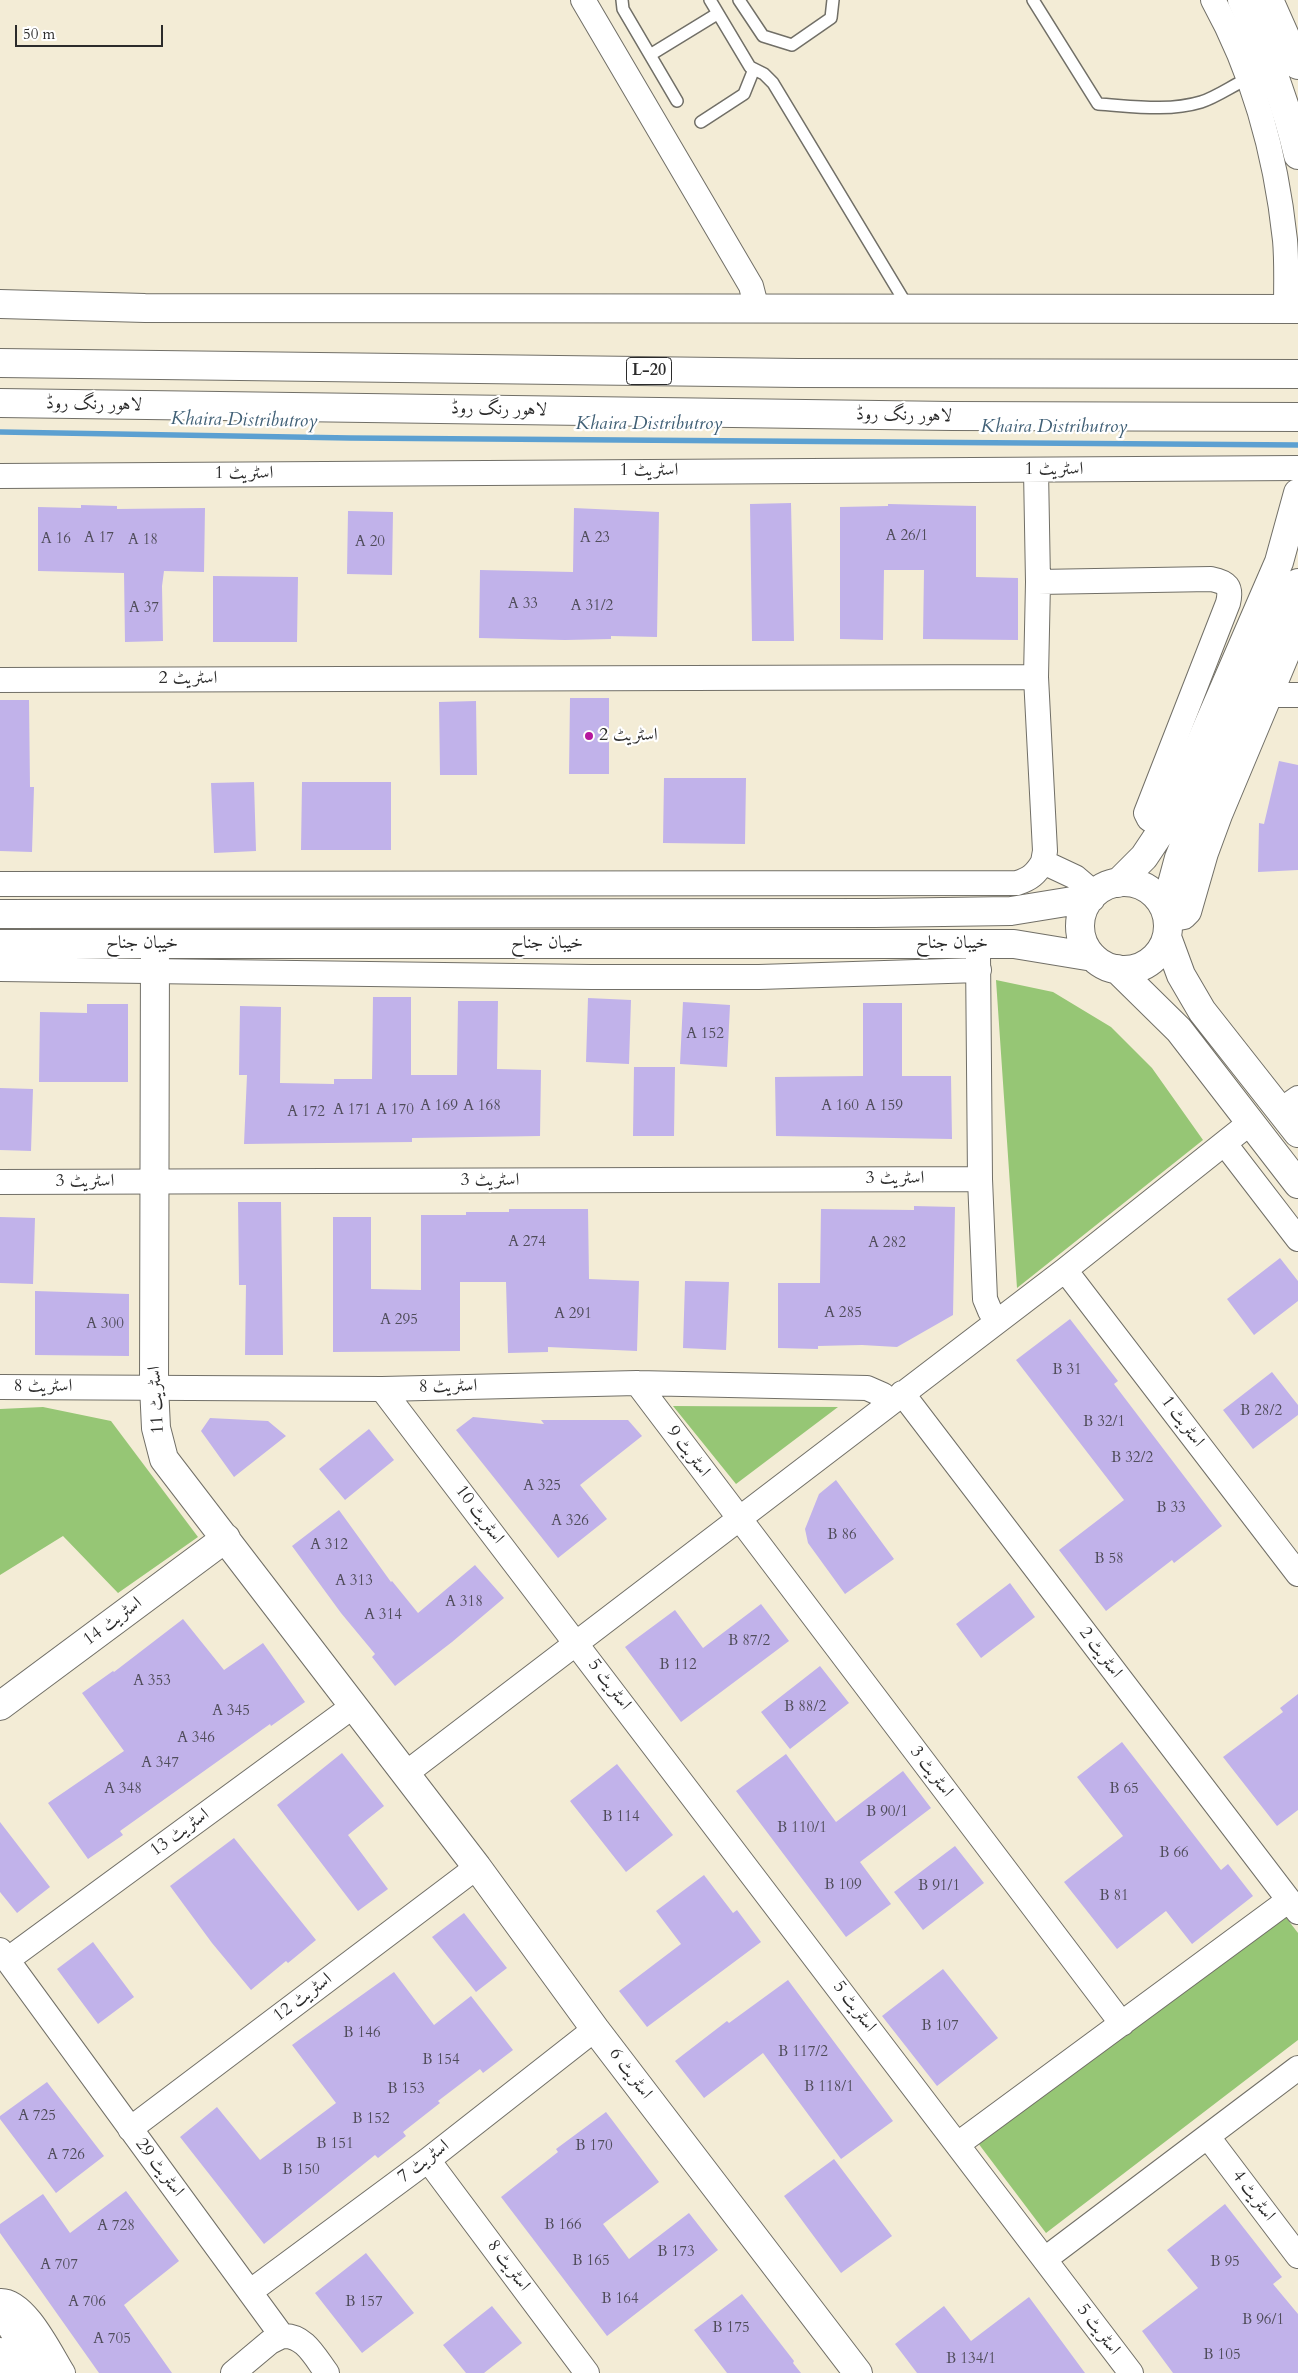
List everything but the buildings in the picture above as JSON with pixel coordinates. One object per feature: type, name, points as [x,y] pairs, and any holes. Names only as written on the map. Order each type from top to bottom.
[{"type":"main road","points":[[1242,0],[1277,88],[1298,155]]},
{"type":"main road","points":[[1269,0],[1298,65]]},
{"type":"main road","points":[[0,304],[145,308],[1292,309]]},
{"type":"main road","name":"L-20","points":[[0,363],[798,373],[1298,374]]},
{"type":"main road","name":"لاہور رنگ روڈ","points":[[0,402],[952,416],[1298,417]]},
{"type":"main road","points":[[1298,493],[1279,562],[1164,827],[1144,858],[1101,892],[1082,917],[1080,928],[1082,938],[1093,957],[1104,965],[1128,970],[1148,963],[1160,951],[1179,858],[1298,583]]},
{"type":"main road","points":[[1101,892],[1141,886],[1155,896],[1167,922],[1181,975],[1202,1011],[1289,1104],[1298,1133]]},
{"type":"main road","name":"خیبان جناح","points":[[0,914],[912,913],[1012,911],[1101,892]]},
{"type":"main road","name":"خیبان جناح","points":[[0,944],[155,944],[978,957],[1028,945],[1093,957]]},
{"type":"main road","name":"اسٹریٹ 11","points":[[155,944],[156,1182],[154,1386],[156,1428],[164,1459],[405,1774]]},
{"type":"main road","points":[[1117,969],[1179,1030],[1298,1184]]},
{"type":"main road","name":"اسٹریٹ 14","points":[[0,1706],[226,1538]]},
{"type":"main road","name":"اسٹریٹ 6","points":[[405,1774],[477,1867],[595,2029],[858,2373]]},
{"type":"main road","points":[[0,2308],[40,2373]]},
{"type":"main road","points":[[0,2352],[14,2373]]},
{"type":"street","points":[[583,0],[751,286],[757,309]]},
{"type":"street","points":[[1212,0],[1249,78],[1265,126],[1277,181],[1292,309]]},
{"type":"street","name":"اسٹریٹ 1","points":[[0,476],[1298,468]]},
{"type":"street","points":[[0,884],[1017,883],[1028,879],[1037,872],[1043,862],[1045,851],[1036,677],[1038,582],[1036,470]]},
{"type":"street","points":[[1038,582],[1212,579],[1224,581],[1228,586],[1231,593],[1228,603],[1146,813],[1149,819],[1164,827]]},
{"type":"street","points":[[1167,922],[1184,917],[1189,912],[1206,853],[1220,815],[1298,629]]},
{"type":"street","name":"اسٹریٹ 2","points":[[0,680],[1036,677]]},
{"type":"street","points":[[1271,695],[1298,695]]},
{"type":"street","points":[[1043,862],[1101,892]]},
{"type":"street","points":[[0,969],[611,977],[758,977],[978,957],[980,1179],[985,1300],[997,1321]]},
{"type":"street","points":[[405,1774],[1066,1270],[1251,1122]]},
{"type":"street","points":[[1225,1144],[1298,1239]]},
{"type":"street","name":"اسٹریٹ 3","points":[[0,1182],[980,1179]]},
{"type":"street","name":"اسٹریٹ 1","points":[[1066,1270],[1298,1574]]},
{"type":"street","name":"اسٹریٹ 8","points":[[0,1387],[154,1386],[382,1389],[638,1383],[866,1388],[896,1398]]},
{"type":"street","name":"اسٹریٹ 9","points":[[638,1383],[739,1520]]},
{"type":"street","name":"اسٹریٹ 10","points":[[382,1389],[576,1642]]},
{"type":"street","name":"اسٹریٹ 2","points":[[896,1398],[1293,1906]]},
{"type":"street","name":"اسٹریٹ 3","points":[[739,1520],[1122,2024]]},
{"type":"street","name":"اسٹریٹ 5","points":[[576,1642],[1131,2373]]},
{"type":"street","name":"اسٹریٹ 13","points":[[4,1955],[352,1707]]},
{"type":"street","name":"اسٹریٹ 12","points":[[130,2129],[477,1867]]},
{"type":"street","points":[[958,2144],[1122,2024],[1293,1906]]},
{"type":"street","name":"اسٹریٹ 29","points":[[4,1955],[282,2336]]},
{"type":"street","name":"اسٹریٹ 7","points":[[251,2291],[428,2160],[595,2029]]},
{"type":"street","points":[[1045,2259],[1298,2068]]},
{"type":"street","name":"اسٹریٹ 4","points":[[1208,2137],[1298,2256]]},
{"type":"street","name":"اسٹریٹ 8","points":[[428,2160],[588,2373]]},
{"type":"street","points":[[0,2301],[15,2306],[27,2316],[62,2373]]},
{"type":"street","points":[[233,2373],[270,2342],[282,2336],[295,2337],[303,2342],[327,2373]]},
{"type":"lane","points":[[622,0],[623,9],[677,101]]},
{"type":"lane","points":[[710,0],[750,67],[764,74],[773,83],[908,309]]},
{"type":"lane","points":[[739,0],[763,36],[792,46],[831,18],[833,0]]},
{"type":"lane","points":[[1033,0],[1098,104],[1176,108],[1203,102],[1249,78]]},
{"type":"lane","points":[[650,55],[717,14]]},
{"type":"lane","points":[[701,122],[744,94],[754,69]]},
{"type":"green space","points":[[996,980],[1053,992],[1111,1027],[1152,1068],[1203,1140],[1017,1288]]},
{"type":"green space","points":[[673,1406],[838,1407],[736,1484]]},
{"type":"green space","points":[[43,1407],[111,1421],[198,1537],[118,1593],[63,1536],[0,1575],[0,1409]]},
{"type":"green space","points":[[1281,1911],[1298,1933],[1298,2040],[1046,2233],[978,2143]]},
{"type":"waterway","name":"Khaira Distributroy","points":[[0,432],[350,438],[1298,445]]},
{"type":"place","name":"اسٹریٹ 2","points":[[589,736]]}]
